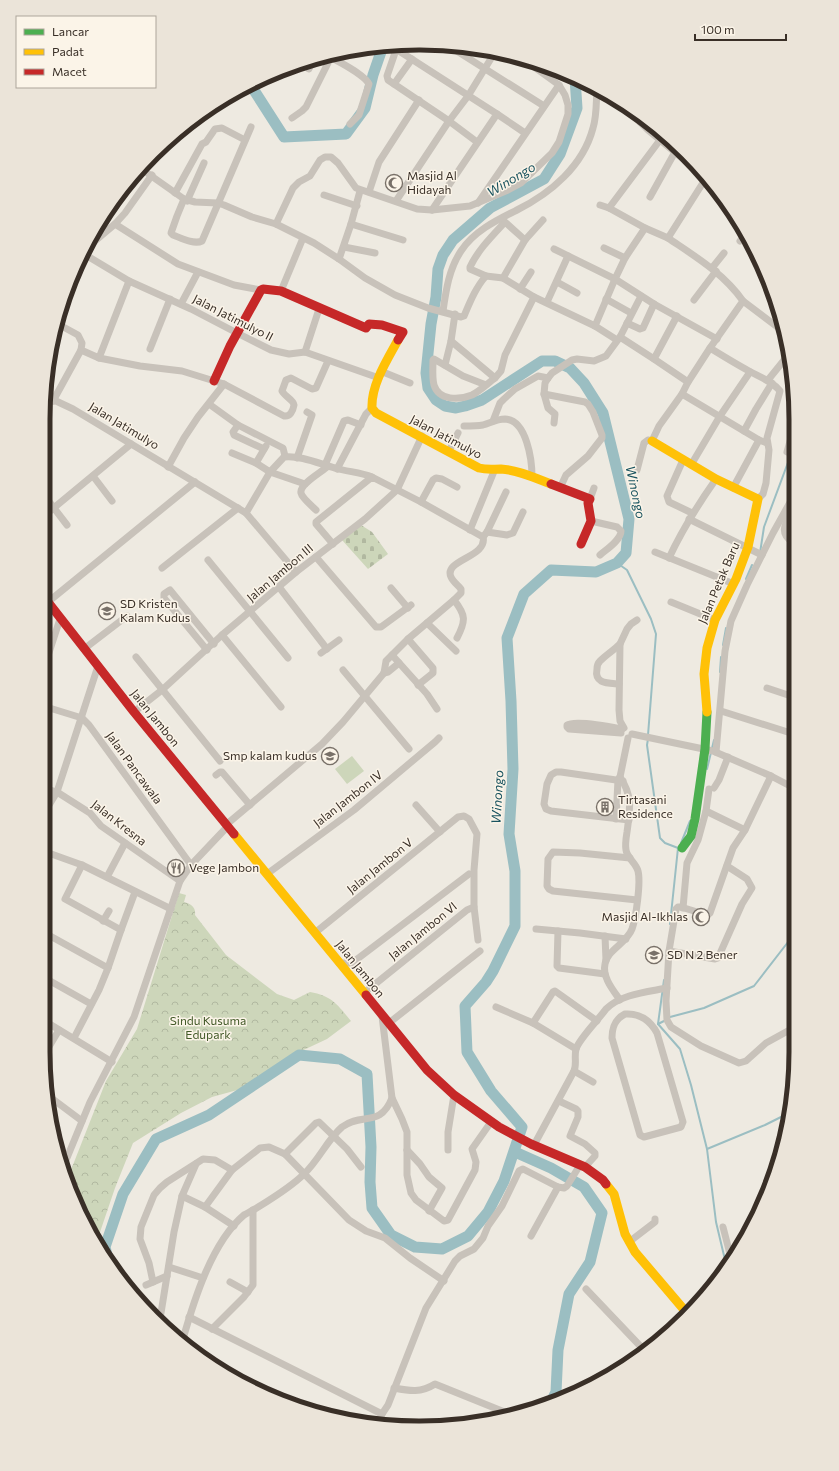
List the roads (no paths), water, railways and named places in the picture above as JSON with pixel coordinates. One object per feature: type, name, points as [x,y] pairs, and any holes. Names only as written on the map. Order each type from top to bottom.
[{"type":"street","points":[[395,51],[387,76],[388,80],[419,100],[477,142]]},
{"type":"street","points":[[402,51],[412,59],[525,133]]},
{"type":"street","points":[[459,52],[544,106]]},
{"type":"street","points":[[396,201],[468,96],[492,57]]},
{"type":"street","points":[[394,84],[412,59]]},
{"type":"street","points":[[337,60],[367,80],[369,84],[359,115],[350,124]]},
{"type":"street","points":[[292,118],[306,107],[328,62]]},
{"type":"street","points":[[276,224],[293,188],[299,182],[310,176],[320,160],[328,156],[342,168],[352,185],[360,191],[369,192],[417,209],[432,210],[463,207],[478,203],[522,183],[552,153],[559,142],[568,114],[568,104],[559,85],[538,70]]},
{"type":"street","points":[[478,203],[559,85]]},
{"type":"street","points":[[442,311],[450,272],[460,252],[478,232],[503,220],[537,200],[571,170],[590,139],[595,117],[597,96]]},
{"type":"street","points":[[369,192],[379,162],[419,100]]},
{"type":"street","points":[[432,210],[497,114]]},
{"type":"street","points":[[204,163],[171,233],[198,243],[202,242],[250,127]]},
{"type":"street","points":[[175,193],[202,144],[206,142],[215,129],[222,128],[244,140]]},
{"type":"street","points":[[655,135],[668,146]]},
{"type":"street","points":[[609,208],[660,140]]},
{"type":"street","points":[[650,197],[675,152]]},
{"type":"street","points":[[146,172],[186,200],[218,203],[252,218],[276,224],[339,259],[380,287],[395,295],[428,308],[455,314],[461,317],[464,316],[474,295],[486,276]]},
{"type":"street","points":[[98,238],[115,224],[144,189],[152,176]]},
{"type":"street","points":[[668,238],[703,183]]},
{"type":"street","points":[[339,259],[357,206],[360,191]]},
{"type":"street","points":[[324,195],[357,206]]},
{"type":"street","points":[[600,205],[609,208],[645,228],[668,238],[714,270],[743,301],[777,326]]},
{"type":"street","points":[[503,220],[525,240]]},
{"type":"street","points":[[503,220],[473,260],[470,267],[471,269],[486,276],[503,278],[534,297],[595,326],[654,359],[688,382]]},
{"type":"street","points":[[503,278],[525,240],[543,220]]},
{"type":"street","points":[[115,224],[178,264],[198,272],[234,285],[261,290],[266,288],[281,291],[319,309],[366,328],[372,323],[380,324],[403,332],[373,394],[372,408],[367,412],[337,469]]},
{"type":"street","points":[[351,224],[403,240]]},
{"type":"street","points":[[595,326],[625,258],[645,228]]},
{"type":"street","points":[[281,291],[303,238]]},
{"type":"street","points":[[344,247],[376,253]]},
{"type":"street","points":[[604,248],[625,258]]},
{"type":"street","points":[[554,249],[615,279],[640,296],[717,339]]},
{"type":"street","points":[[694,300],[724,253]]},
{"type":"street","name":"Jalan Jatimulyo II","points":[[88,256],[129,281],[181,304],[271,350],[283,354],[305,352],[328,361],[410,383]]},
{"type":"street","points":[[546,302],[557,282],[568,256]]},
{"type":"street","points":[[181,304],[198,272]]},
{"type":"street","points":[[520,289],[531,272]]},
{"type":"street","points":[[99,358],[129,281]]},
{"type":"street","points":[[557,282],[577,292]]},
{"type":"street","points":[[214,381],[236,333],[261,290]]},
{"type":"street","points":[[554,423],[555,414],[548,408],[544,394],[545,383],[548,378],[572,360],[579,359],[590,362],[606,356],[618,339],[640,296]]},
{"type":"street","points":[[486,385],[463,376],[435,359],[433,360],[433,380],[435,387],[440,394],[445,397],[458,399],[478,391],[486,385],[495,378],[501,371],[505,355],[534,297]]},
{"type":"street","points":[[150,349],[170,299]]},
{"type":"street","points":[[606,299],[631,312]]},
{"type":"street","points":[[652,440],[659,426],[682,394],[710,348],[743,301]]},
{"type":"street","points":[[627,323],[640,329],[644,328],[654,304]]},
{"type":"street","points":[[305,352],[319,309]]},
{"type":"street","points":[[445,364],[451,341],[455,314]]},
{"type":"street","points":[[654,359],[677,316]]},
{"type":"street","points":[[53,401],[81,350],[82,343],[78,335],[62,326]]},
{"type":"street","points":[[451,341],[495,378]]},
{"type":"street","points":[[637,470],[644,443],[648,440],[652,440],[733,488],[758,499],[762,494],[766,483],[769,450],[767,438],[780,391],[770,382],[710,348]]},
{"type":"street","points":[[81,350],[99,358],[140,366],[182,371],[224,384],[284,416],[288,416],[294,405],[293,401],[282,391],[286,380],[289,378],[294,379],[312,389],[316,388],[328,361]]},
{"type":"street","points":[[744,431],[770,382],[784,361]]},
{"type":"street","points":[[750,372],[687,462],[667,496],[667,500],[713,532],[748,547],[762,555]]},
{"type":"street","points":[[493,421],[500,403],[515,389],[538,376],[548,378]]},
{"type":"street","points":[[168,467],[184,438],[224,384]]},
{"type":"street","points":[[544,394],[585,402],[588,404],[593,412],[602,435],[600,442],[595,449],[566,475],[560,488]]},
{"type":"street","points":[[682,394],[759,440],[767,443]]},
{"type":"street","name":"Jalan Jatimulyo","points":[[53,401],[73,409],[246,513],[296,572]]},
{"type":"street","points":[[209,404],[238,425],[283,448],[285,456]]},
{"type":"street","name":"Jalan Jatimulyo","points":[[372,408],[374,411],[390,421],[422,436],[479,468],[487,470],[495,469],[511,471],[532,477],[590,499]]},
{"type":"street","points":[[297,458],[312,415],[307,412]]},
{"type":"street","points":[[464,426],[484,425],[493,421],[505,419],[516,423],[522,431],[530,454],[532,477]]},
{"type":"street","points":[[316,510],[302,495],[301,490],[304,484],[327,466],[344,421],[348,420],[361,425]]},
{"type":"street","points":[[238,425],[233,432],[234,435],[264,449]]},
{"type":"street","points":[[449,451],[458,433]]},
{"type":"street","name":"Jalan Jambon III","points":[[134,712],[162,690],[214,644],[222,635],[251,612],[296,572],[365,519],[397,490],[422,436]]},
{"type":"street","points":[[733,488],[759,440]]},
{"type":"street","points":[[256,463],[269,441]]},
{"type":"street","points":[[50,511],[132,444]]},
{"type":"street","points":[[232,453],[256,463],[270,472],[304,484]]},
{"type":"street","points":[[246,513],[270,472],[285,456],[372,477],[421,502],[470,530],[485,535],[507,535],[513,533],[523,512]]},
{"type":"street","points":[[470,530],[495,469]]},
{"type":"street","points":[[93,476],[112,501]]},
{"type":"street","points":[[332,544],[316,522],[372,477]]},
{"type":"street","points":[[421,502],[433,480],[436,478],[442,479],[457,487]]},
{"type":"street","points":[[669,558],[690,516],[716,479]]},
{"type":"street","points":[[50,597],[195,482]]},
{"type":"street","points":[[581,544],[591,521],[588,503],[594,488]]},
{"type":"street","points":[[384,673],[384,663],[408,639],[461,594],[461,589],[451,576],[451,569],[453,566],[482,548],[485,535],[506,492]]},
{"type":"street","name":"Jalan Petak Baru","points":[[682,848],[691,836],[710,751],[704,665],[707,648],[715,620],[734,584],[748,547],[758,499]]},
{"type":"street","points":[[50,503],[67,525]]},
{"type":"street","points":[[710,751],[721,711],[725,656],[729,629],[762,555],[789,504]]},
{"type":"street","points":[[162,568],[238,508]]},
{"type":"street","points":[[789,518],[784,530],[785,535],[789,539]]},
{"type":"street","points":[[591,521],[617,527],[621,531],[620,536],[609,548],[600,554]]},
{"type":"street","points":[[655,552],[734,584]]},
{"type":"street","points":[[316,557],[376,627],[381,628],[409,606],[391,588]]},
{"type":"street","points":[[208,560],[288,658]]},
{"type":"street","points":[[279,587],[324,651],[339,640]]},
{"type":"street","points":[[207,650],[164,598],[164,594],[170,590],[214,644]]},
{"type":"street","points":[[454,600],[462,610],[464,617],[457,638]]},
{"type":"street","points":[[670,602],[715,620]]},
{"type":"street","name":"Jalan Jambon","points":[[50,605],[134,712],[316,932],[427,1070],[454,1095],[495,1125],[532,1144],[582,1166],[603,1180],[614,1194],[625,1234],[635,1252],[684,1310]]},
{"type":"street","points":[[84,649],[127,616]]},
{"type":"street","points":[[50,652],[60,619]]},
{"type":"street","points":[[637,620],[627,629],[620,644],[620,721],[623,737],[630,736],[710,751],[728,757],[789,785]]},
{"type":"street","points":[[427,622],[456,651]]},
{"type":"street","points":[[222,635],[281,707]]},
{"type":"street","points":[[408,639],[434,668],[432,673],[418,685]]},
{"type":"street","points":[[619,684],[602,682],[599,680],[596,673],[600,660],[620,644]]},
{"type":"street","points":[[392,655],[427,694],[437,709]]},
{"type":"street","points":[[136,657],[220,761]]},
{"type":"street","points":[[65,1154],[134,1017],[180,881],[191,865],[228,825],[322,744],[343,722],[384,673],[388,672],[399,663]]},
{"type":"street","points":[[50,804],[57,792],[98,666]]},
{"type":"street","points":[[343,670],[409,749]]},
{"type":"street","points":[[767,688],[789,695]]},
{"type":"street","points":[[50,708],[82,718]]},
{"type":"street","points":[[721,711],[789,732]]},
{"type":"street","name":"Jalan Pancawala","points":[[82,718],[191,865]]},
{"type":"street","points":[[577,726],[622,730],[630,728],[630,736],[621,779],[616,819]]},
{"type":"street","name":"Jalan Jambon IV","points":[[267,874],[354,810],[439,738]]},
{"type":"street","points":[[683,908],[686,863],[698,840],[712,789],[719,780],[728,757]]},
{"type":"street","points":[[216,775],[222,772],[250,805]]},
{"type":"street","points":[[621,779],[561,772],[553,773],[549,777],[546,784],[544,804],[546,809],[551,811],[629,820]]},
{"type":"street","points":[[771,776],[745,830],[733,848],[709,914],[705,915],[678,907],[669,951],[664,989],[667,1020],[671,1027],[701,1046],[735,1062],[742,1063],[746,1061],[766,1042],[789,1030]]},
{"type":"street","points":[[606,960],[626,939],[633,925],[637,900],[638,873],[625,849],[629,820],[630,795],[621,779]]},
{"type":"street","name":"Jalan Kresna","points":[[50,790],[57,792],[90,813],[102,826],[180,881]]},
{"type":"street","points":[[416,805],[440,832]]},
{"type":"street","points":[[706,811],[745,830]]},
{"type":"street","name":"Jalan Jambon VI","points":[[364,993],[467,910],[474,907],[474,870],[477,834],[469,819],[464,816],[458,817]]},
{"type":"street","name":"Jalan Jambon V","points":[[316,932],[458,817]]},
{"type":"street","points":[[107,877],[125,843]]},
{"type":"street","points":[[630,858],[552,852],[548,859],[547,886],[553,891],[637,900]]},
{"type":"street","points":[[50,854],[82,865],[135,892],[172,908]]},
{"type":"street","points":[[82,865],[65,899],[121,930]]},
{"type":"street","points":[[669,951],[715,959],[718,958],[742,904],[752,888],[750,881],[727,866]]},
{"type":"street","points":[[339,962],[352,963],[469,874]]},
{"type":"street","points":[[74,1038],[99,990],[135,892]]},
{"type":"street","points":[[474,907],[478,940]]},
{"type":"street","points":[[103,921],[109,911]]},
{"type":"street","points":[[536,929],[626,939]]},
{"type":"street","points":[[558,931],[557,966],[559,968],[605,974]]},
{"type":"street","points":[[50,936],[108,968]]},
{"type":"street","points":[[605,936],[605,974],[625,1014]]},
{"type":"street","points":[[389,1022],[480,951]]},
{"type":"street","points":[[50,981],[91,1004]]},
{"type":"street","points":[[532,1144],[559,1101],[576,1067],[576,1049],[578,1044],[606,1009],[611,1004],[630,996],[664,989]]},
{"type":"street","points":[[533,1023],[552,992],[555,991],[597,1021]]},
{"type":"street","points":[[496,1007],[533,1023],[576,1049]]},
{"type":"street","points":[[606,1009],[616,1020]]},
{"type":"street","points":[[625,1014],[641,1016],[651,1023],[658,1033],[683,1123],[681,1127],[641,1137],[612,1043],[612,1034],[616,1020],[625,1014]]},
{"type":"street","points":[[382,1015],[392,1098],[405,1125],[407,1175],[410,1193],[416,1200],[442,1221],[448,1220],[475,1170],[476,1162],[472,1152],[473,1146],[495,1125]]},
{"type":"street","points":[[50,1024],[112,1062]]},
{"type":"street","points":[[50,1045],[59,1030]]},
{"type":"street","points":[[574,1071],[593,1082]]},
{"type":"street","points":[[448,1150],[448,1132],[454,1095]]},
{"type":"street","points":[[184,1336],[203,1278],[222,1241],[234,1226],[244,1215],[305,1174],[333,1136],[347,1124],[379,1116],[388,1108],[392,1098]]},
{"type":"street","points":[[53,1099],[82,1121]]},
{"type":"street","points":[[189,1317],[381,1417],[388,1405],[426,1308],[455,1261],[460,1256],[474,1249],[482,1238],[488,1226],[502,1206],[520,1170],[522,1169],[558,1187],[564,1188],[567,1186],[574,1174],[595,1156],[595,1153],[585,1144],[570,1136],[578,1117],[578,1111],[559,1101]]},
{"type":"street","points":[[285,1154],[318,1122],[321,1123],[347,1149],[361,1167]]},
{"type":"street","points":[[205,1207],[232,1170],[260,1148],[269,1147],[285,1154],[349,1220],[366,1231],[385,1238],[410,1258],[444,1281]]},
{"type":"street","points":[[407,1150],[420,1164],[429,1177],[442,1188],[429,1211]]},
{"type":"street","points":[[153,1282],[140,1239],[141,1228],[154,1195],[160,1188],[203,1159],[211,1158],[232,1170]]},
{"type":"street","points":[[161,1313],[174,1232],[182,1196],[196,1164]]},
{"type":"street","points":[[531,1236],[558,1187]]},
{"type":"street","points":[[182,1196],[205,1207],[234,1226]]},
{"type":"street","points":[[212,1329],[253,1285],[253,1210]]},
{"type":"street","points":[[629,1242],[655,1222],[655,1219]]},
{"type":"street","points":[[724,1227],[730,1252]]},
{"type":"street","points":[[169,1267],[203,1278]]},
{"type":"street","points":[[146,1286],[167,1276]]},
{"type":"street","points":[[230,1282],[248,1292]]},
{"type":"street","points":[[586,1288],[641,1347]]},
{"type":"street","points":[[394,1388],[419,1391],[434,1384],[504,1411]]},
{"type":"waterway","name":"Winongo","points":[[253,89],[284,137],[346,134],[365,108],[373,75],[381,52]]},
{"type":"waterway","name":"Winongo","points":[[105,1246],[123,1194],[156,1139],[209,1115],[299,1055],[340,1059],[367,1074],[371,1147],[370,1182],[372,1208],[391,1235],[415,1247],[442,1249],[468,1236],[488,1212],[504,1181],[522,1127],[491,1091],[467,1052],[465,1006],[486,982],[493,971],[515,926],[515,871],[509,834],[513,769],[507,638],[524,594],[551,570],[596,572],[617,563],[626,553],[629,519],[603,413],[584,383],[570,368],[555,361],[542,361],[482,400],[456,408],[445,406],[436,400],[428,388],[426,373],[431,324],[436,297],[438,269],[443,255],[453,240],[490,208],[544,179],[560,154],[577,108],[575,85]]},
{"type":"waterway","points":[[760,553],[764,527],[789,460]]},
{"type":"waterway","points":[[617,563],[627,570],[651,619],[656,634],[648,735]]},
{"type":"waterway","points":[[746,579],[752,565]]},
{"type":"waterway","points":[[723,645],[726,628]]},
{"type":"waterway","points":[[720,672],[721,657]]},
{"type":"waterway","points":[[648,739],[647,745],[660,838],[665,843],[678,848]]},
{"type":"waterway","points":[[707,769],[714,740]]},
{"type":"waterway","points":[[681,843],[690,821]]},
{"type":"waterway","points":[[670,924],[678,848]]},
{"type":"waterway","points":[[670,1017],[704,1008],[754,986],[789,941]]},
{"type":"waterway","points":[[658,1024],[664,980]]},
{"type":"waterway","points":[[658,1024],[664,1021]]},
{"type":"waterway","points":[[658,1024],[680,1049],[691,1085],[707,1149],[716,1222],[725,1260]]},
{"type":"waterway","points":[[707,1149],[783,1116]]},
{"type":"waterway","points":[[515,1152],[551,1168],[584,1187],[602,1213],[590,1262],[569,1294],[558,1350],[556,1392],[554,1395]]},
{"type":"place","name":"Masjid Al Hidayah","points":[[394,183]]},
{"type":"place","name":"SD Kristen Kalam Kudus","points":[[107,611]]},
{"type":"place","name":"Smp kalam kudus","points":[[330,756]]},
{"type":"place","name":"Tirtasani Residence","points":[[605,807]]},
{"type":"place","name":"Vege Jambon","points":[[176,868]]},
{"type":"place","name":"Masjid Al-Ikhlas","points":[[701,917]]},
{"type":"place","name":"SD N 2 Bener","points":[[654,955]]},
{"type":"park label","name":"Sindu Kusuma Edupark","points":[[208,1028]]}]
